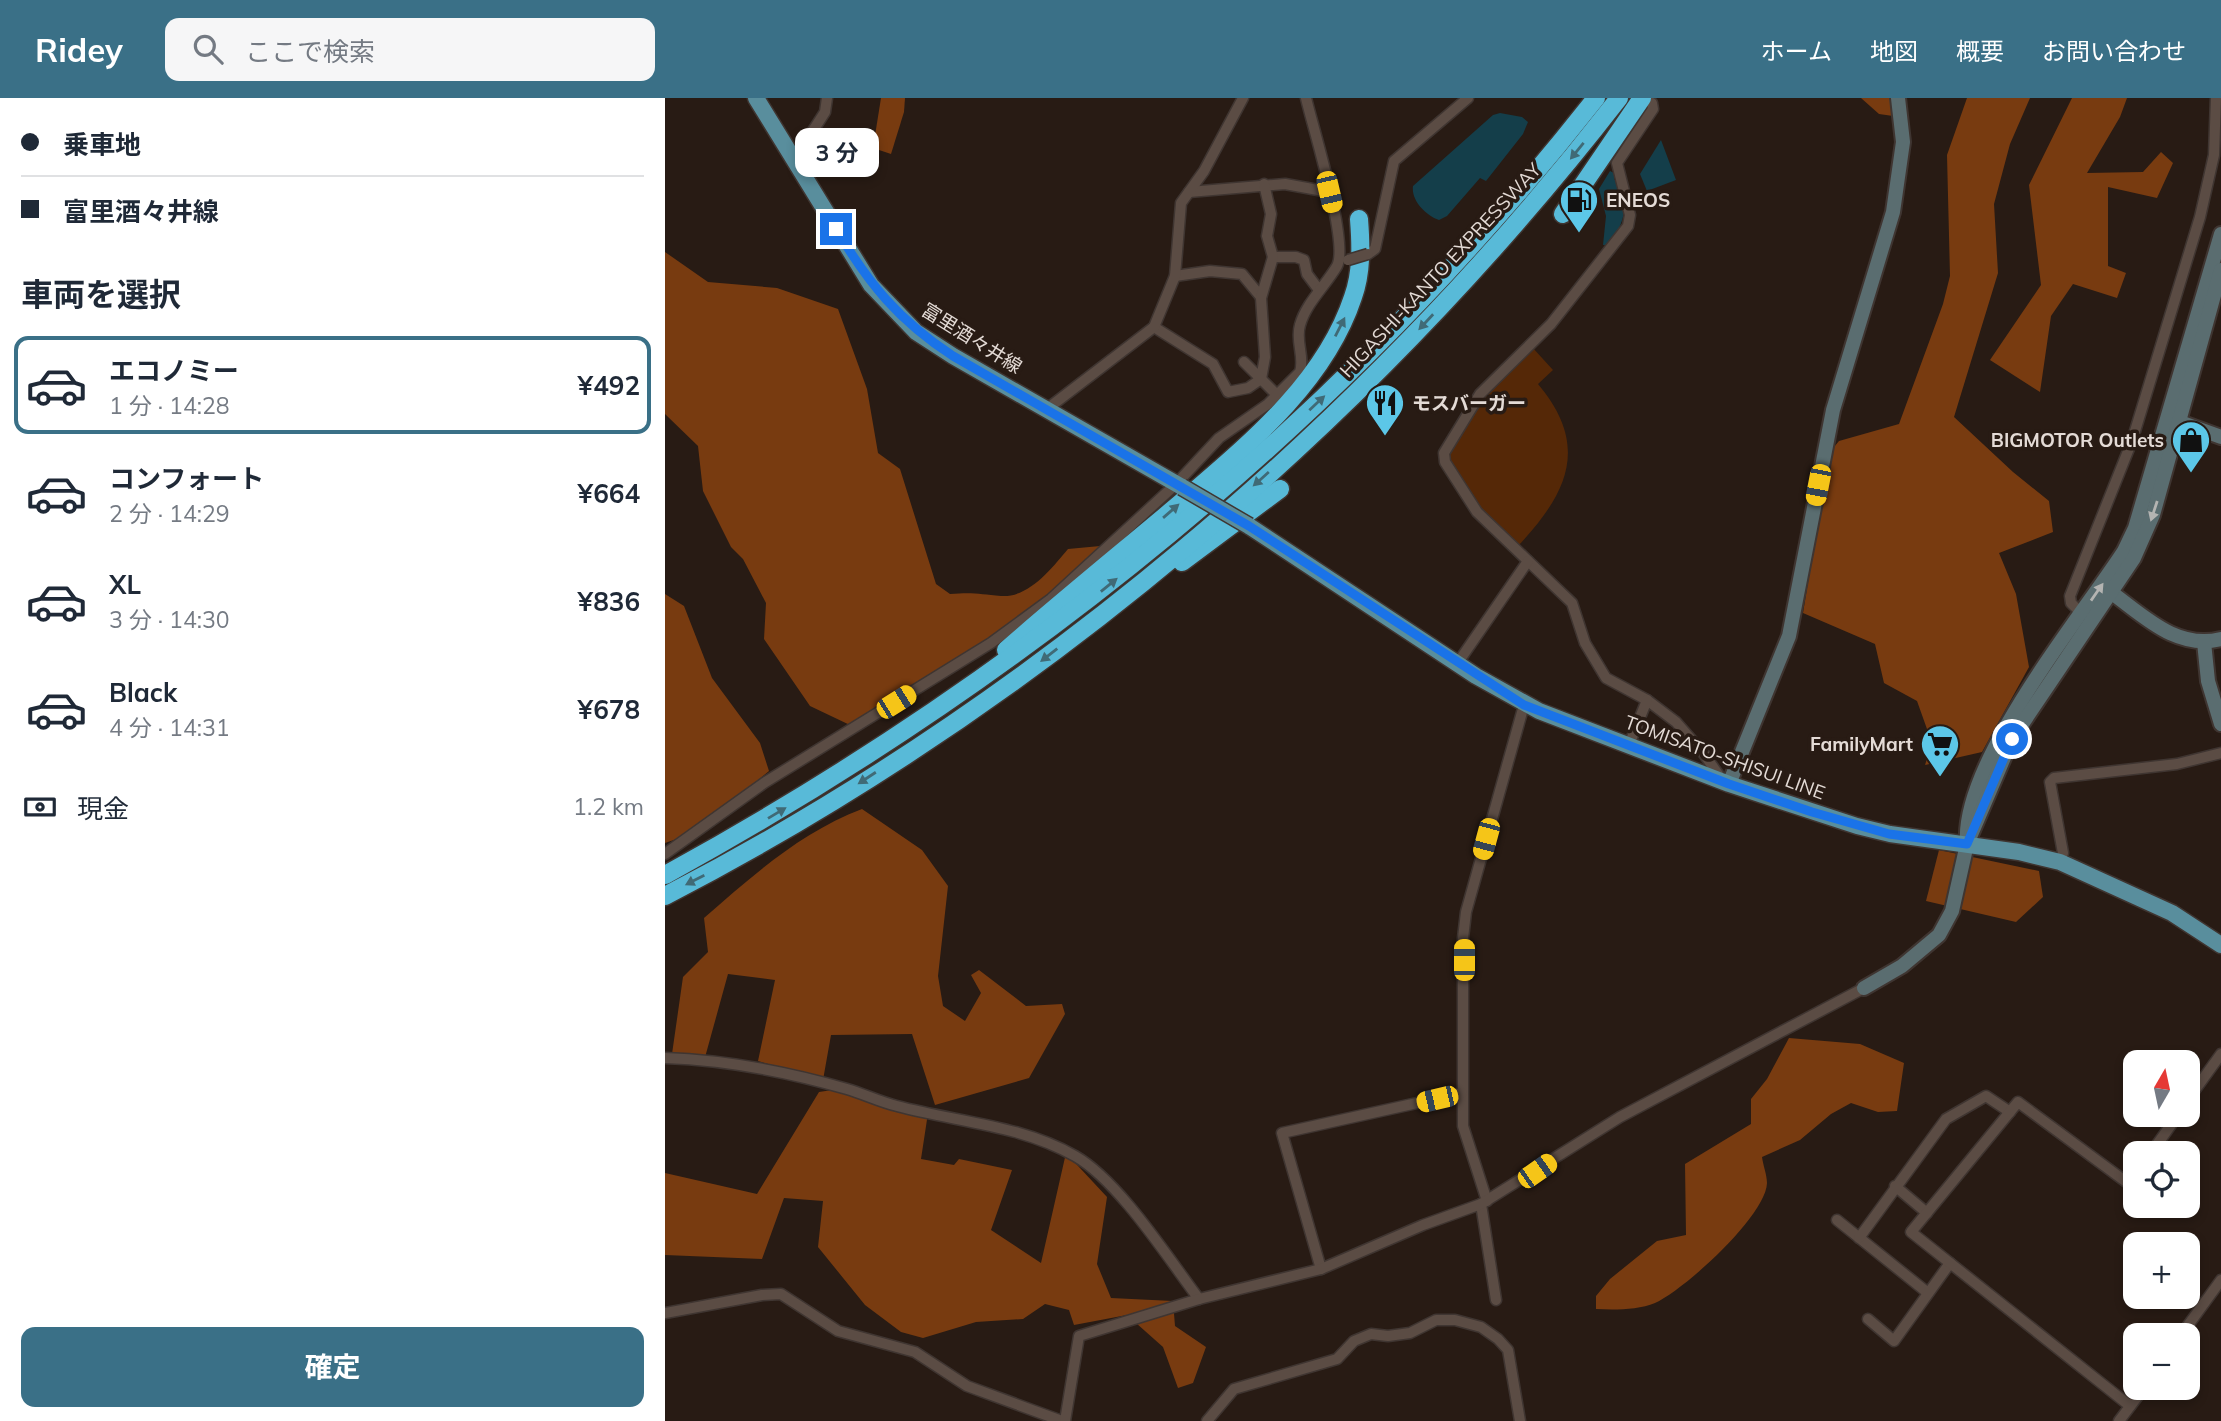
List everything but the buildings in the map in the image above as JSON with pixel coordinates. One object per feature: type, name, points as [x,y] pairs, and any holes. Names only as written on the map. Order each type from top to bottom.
[{"type":"highway","name":"HIGASHI-KANTO EXPRESSWAY","points":[[665,875],[920,734],[933,715],[1075,612],[1279,439],[1414,306],[1506,206],[1596,98]]},
{"type":"highway","name":"HIGASHI-KANTO EXPRESSWAY","points":[[665,896],[725,865],[1087,626],[1212,523],[1365,383],[1514,226],[1619,98]]},
{"type":"highway","points":[[1563,214],[1647,101]]},
{"type":"highway","points":[[933,715],[1232,458],[1281,410],[1329,348],[1347,313],[1359,271],[1359,219]]},
{"type":"highway","points":[[1087,626],[1145,590],[1280,489]]},
{"type":"main road","name":"富里酒々井線","points":[[757,98],[871,285],[916,332],[953,356],[1249,526]]},
{"type":"main road","name":"TOMISATO-SHISUI LINE","points":[[1249,526],[1457,664],[1524,705],[1723,782],[1857,826],[2060,862],[2172,913],[2221,944]]},
{"type":"street","points":[[794,160],[825,112],[827,98]]},
{"type":"street","points":[[1047,409],[1154,327],[1175,276],[1181,203],[1204,171],[1243,98]]},
{"type":"street","points":[[1306,98],[1343,262]]},
{"type":"street","points":[[665,854],[764,783],[991,643],[1051,599],[1179,486],[1219,438],[1277,396],[1300,372],[1302,365],[1297,339],[1300,322],[1319,290],[1343,262],[1369,254],[1375,249],[1394,161],[1468,98]]},
{"type":"street","points":[[1723,782],[1789,636],[1833,410],[1893,212],[1903,142],[1898,98]]},
{"type":"street","points":[[2081,613],[2071,603],[2070,596],[2132,441],[2200,217],[2214,155],[2215,98]]},
{"type":"street","points":[[1647,101],[1653,109],[1618,158],[1630,215],[1628,226],[1551,324],[1485,389],[1446,447],[1445,462],[1477,512],[1572,603],[1585,643],[1606,678],[1647,700],[1691,737],[1723,782]]},
{"type":"street","points":[[1189,192],[1264,184],[1285,184],[1329,192]]},
{"type":"street","points":[[1154,327],[1213,364],[1228,392],[1248,388],[1261,379],[1265,357],[1261,297],[1273,257],[1268,236],[1271,215],[1264,184]]},
{"type":"street","points":[[1967,844],[1965,823],[1984,769],[2019,705],[2124,551],[2135,528],[2221,234]]},
{"type":"street","points":[[1273,257],[1296,257],[1304,260],[1307,274],[1319,290]]},
{"type":"street","points":[[665,1313],[781,1294],[838,1331],[915,1352],[967,1386],[1063,1421],[1079,1336],[1199,1299],[1321,1269],[1423,1225],[1484,1203],[1620,1116],[1864,988],[1902,965],[1939,935],[1952,911],[1967,844],[2012,739],[2049,679],[2112,593],[2134,558],[2154,515],[2216,307],[2221,270]]},
{"type":"street","points":[[1175,276],[1210,271],[1242,274],[1261,297]]},
{"type":"street","points":[[1244,362],[1277,396]]},
{"type":"street","points":[[2171,408],[2180,422],[2221,437]]},
{"type":"street","points":[[2162,442],[2170,429],[2180,422]]},
{"type":"street","points":[[1457,664],[1528,561]]},
{"type":"street","points":[[2112,593],[2167,633],[2185,640],[2204,642],[2221,639]]},
{"type":"street","points":[[2204,642],[2208,681],[2221,724]]},
{"type":"street","points":[[1629,745],[1647,700]]},
{"type":"street","points":[[1496,1300],[1484,1203],[1463,1126],[1466,912],[1524,705]]},
{"type":"street","points":[[2060,862],[2063,853],[2050,782],[2054,778],[2177,764],[2221,753]]},
{"type":"street","points":[[2200,1083],[2221,1054]]},
{"type":"street","points":[[665,1059],[710,1059],[846,1089],[897,1106],[1026,1134],[1076,1156],[1098,1173],[1137,1217],[1199,1299]]},
{"type":"street","points":[[1321,1269],[1282,1133],[1462,1093]]},
{"type":"street","points":[[1859,1238],[1946,1119],[1986,1096],[2010,1112]]},
{"type":"street","points":[[2123,1180],[2018,1102],[1911,1232],[2130,1406]]},
{"type":"street","points":[[1895,1186],[1927,1213]]},
{"type":"street","points":[[1836,1220],[1928,1293]]},
{"type":"street","points":[[1868,1319],[1894,1341],[1950,1262]]},
{"type":"street","points":[[2190,1323],[2221,1280]]},
{"type":"street","points":[[1207,1421],[1234,1389],[1337,1359],[1354,1341],[1371,1334],[1388,1336],[1410,1333],[1436,1321],[1455,1320],[1481,1327],[1508,1350],[1520,1421]]},
{"type":"street","points":[[2119,1421],[2135,1400]]},
{"type":"shaded area","points":[[881,98],[905,98],[904,112],[891,154],[873,148]]},
{"type":"shaded area","points":[[1861,98],[1891,98],[1893,116],[1879,114]]},
{"type":"shaded area","points":[[1967,98],[2030,98],[2010,144],[1994,204],[1998,273],[1954,417],[2013,472],[2049,501],[2053,532],[1999,553],[2016,594],[2029,667],[1982,752],[1925,765],[1932,743],[1917,701],[1884,683],[1875,644],[1803,613],[1829,453],[1839,441],[1899,424],[1943,304],[1950,276],[1947,155]]},
{"type":"shaded area","points":[[2072,98],[2127,98],[2120,117],[2087,173],[2143,172],[2161,152],[2173,163],[2157,198],[2108,187],[2108,266],[2126,273],[2117,298],[2073,284],[2051,316],[2040,392],[1990,360],[2041,285],[2029,185]]},
{"type":"shaded area","points":[[665,252],[708,282],[777,288],[838,309],[867,389],[878,453],[900,469],[936,584],[950,594],[1001,596],[1021,592],[1039,580],[1068,549],[1111,545],[1013,632],[852,726],[810,706],[764,639],[766,603],[743,559],[731,547],[703,491],[698,446],[665,414]]},
{"type":"shaded area","points":[[1532,347],[1553,370],[1538,384],[1554,407],[1564,429],[1568,449],[1560,489],[1549,508],[1517,547],[1464,489],[1450,463],[1448,452],[1451,441],[1470,413]]},
{"type":"shaded area","points":[[665,594],[684,606],[712,678],[760,743],[769,771],[694,833],[665,843]]},
{"type":"shaded area","points":[[862,809],[922,850],[948,886],[938,976],[943,1006],[965,1021],[981,993],[971,975],[979,970],[1026,1006],[1062,1004],[1065,1014],[1029,1078],[935,1105],[912,1034],[831,1035],[823,1080],[758,1061],[775,980],[728,974],[704,1061],[672,1054],[683,977],[708,952],[704,918],[778,856],[818,830]]},
{"type":"shaded area","points":[[1939,850],[2039,871],[2043,897],[2016,922],[1926,901]]},
{"type":"shaded area","points":[[1789,1038],[1860,1044],[1904,1063],[1897,1111],[1878,1112],[1851,1103],[1831,1114],[1800,1140],[1762,1157],[1767,1183],[1763,1197],[1739,1232],[1703,1268],[1655,1303],[1634,1308],[1596,1309],[1596,1296],[1610,1279],[1657,1241],[1686,1235],[1685,1164],[1751,1124],[1751,1099],[1767,1079]]},
{"type":"shaded area","points":[[839,1089],[928,1113],[921,1159],[954,1165],[959,1159],[1012,1170],[991,1230],[1041,1263],[1066,1153],[1107,1197],[1097,1264],[1111,1298],[1173,1301],[1175,1326],[1206,1347],[1193,1383],[1178,1388],[1163,1347],[1127,1315],[1074,1325],[1069,1310],[1045,1304],[1023,1319],[976,1322],[923,1338],[901,1332],[865,1305],[818,1247],[823,1201],[784,1198],[762,1259],[665,1255],[665,1173],[757,1194],[819,1092]]},
{"type":"water","points":[[1500,113],[1522,117],[1528,122],[1523,134],[1486,181],[1480,178],[1447,216],[1439,220],[1429,215],[1414,197],[1413,186],[1493,115]]},
{"type":"water","points":[[1661,140],[1676,180],[1647,191],[1640,174]]},
{"type":"water","points":[[1610,171],[1616,174],[1614,179],[1624,194],[1625,203],[1622,221],[1614,237],[1609,245],[1603,245],[1606,216],[1599,189]]},
{"type":"place","name":"ENEOS","points":[[1579,234]]},
{"type":"place","name":"モスバーガー","points":[[1385,437]]},
{"type":"place","name":"BIGMOTOR Outlets","points":[[2191,474]]},
{"type":"place","name":"FamilyMart","points":[[1940,778]]},
{"type":"route","points":[[836,229],[871,285],[916,332],[953,356],[1249,526],[1476,676],[1539,712],[1729,784],[1857,826],[1889,834],[1967,844],[1998,766],[2012,739]]}]
